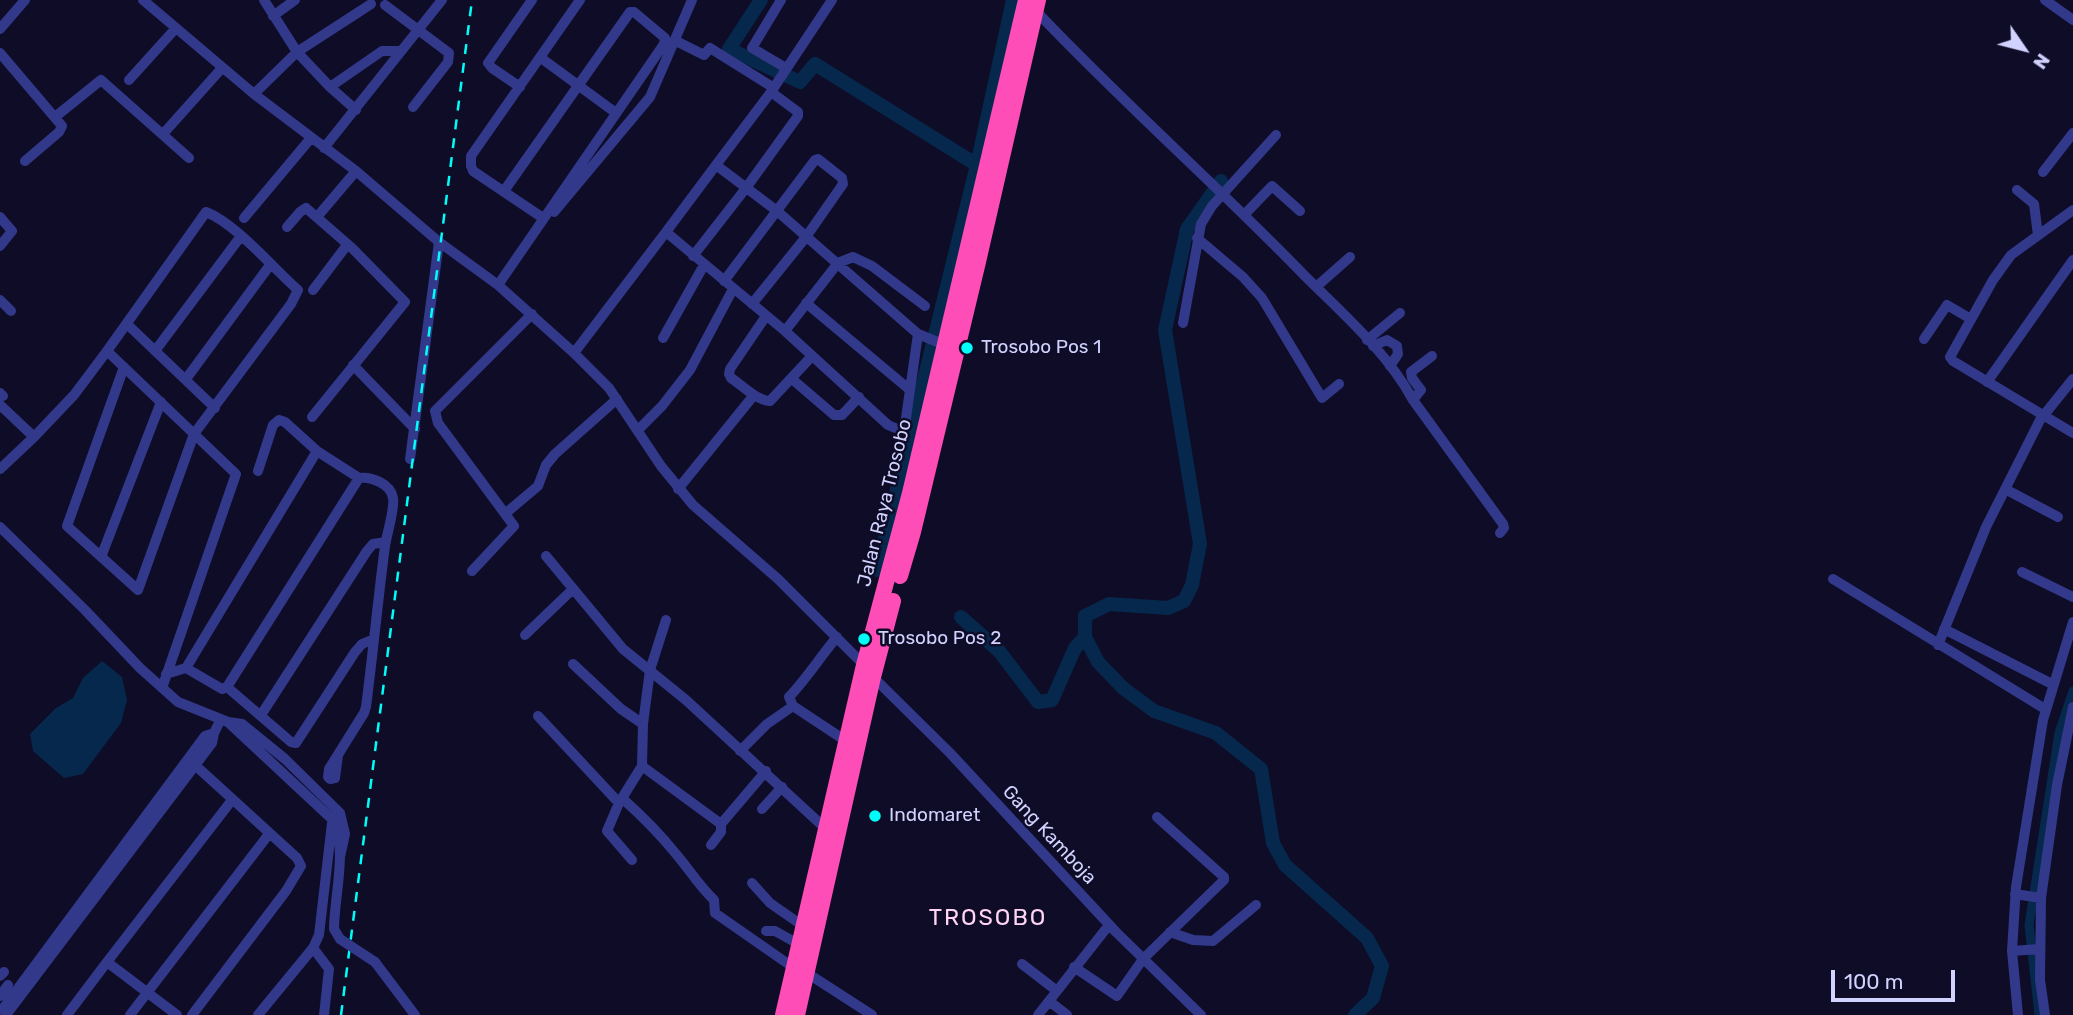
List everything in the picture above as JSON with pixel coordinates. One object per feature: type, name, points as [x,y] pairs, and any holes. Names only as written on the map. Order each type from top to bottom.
[{"type":"highway","name":"Jalan Raya Trosobo","points":[[894,578],[944,345],[1033,4]]},
{"type":"highway","name":"Jalan Raya Trosobo","points":[[783,1015],[801,971],[869,671],[958,345],[1033,4]]},
{"type":"highway","name":"Jalan Raya Trosobo","points":[[797,1015],[803,926],[846,741],[869,671]]},
{"type":"street","points":[[0,29],[25,0]]},
{"type":"street","name":"Gang Kamboja","points":[[143,0],[254,94],[356,171],[439,242],[498,285],[574,353],[617,399],[661,466],[693,505],[778,579],[837,637],[950,753],[1109,925],[1201,1015]]},
{"type":"street","points":[[264,0],[277,13],[297,52],[356,110]]},
{"type":"street","points":[[275,0],[277,13]]},
{"type":"street","points":[[277,13],[295,0]]},
{"type":"street","points":[[324,148],[442,0]]},
{"type":"street","points":[[520,87],[488,63],[532,0]]},
{"type":"street","points":[[543,218],[473,170],[471,156],[580,0]]},
{"type":"street","points":[[543,218],[552,215],[641,110],[654,90],[692,0]]},
{"type":"street","points":[[574,353],[773,90],[832,0]]},
{"type":"street","points":[[2045,0],[2073,20]]},
{"type":"street","points":[[778,1],[752,48],[784,72]]},
{"type":"street","points":[[254,94],[297,52],[370,2],[378,9],[385,2],[447,50],[449,56],[448,62],[413,107]]},
{"type":"street","points":[[1033,4],[1245,214],[1402,379],[1413,400],[1503,524],[1504,528],[1500,533]]},
{"type":"street","points":[[498,285],[665,40],[662,33],[634,12],[627,14],[504,191]]},
{"type":"street","points":[[129,80],[176,28]]},
{"type":"street","points":[[676,41],[704,55],[709,48],[773,90],[799,115],[693,256]]},
{"type":"street","points":[[330,87],[382,51],[401,51]]},
{"type":"street","points":[[0,53],[62,128],[25,161]]},
{"type":"street","points":[[541,58],[616,113]]},
{"type":"street","points":[[163,134],[222,68]]},
{"type":"street","points":[[55,117],[101,80],[189,158]]},
{"type":"street","points":[[2043,172],[2073,133]]},
{"type":"street","points":[[1183,323],[1198,238],[1205,217],[1221,192],[1276,135]]},
{"type":"street","points":[[244,218],[311,138]]},
{"type":"street","points":[[724,281],[816,159],[842,178],[843,184],[806,237],[752,304]]},
{"type":"street","points":[[716,164],[777,212],[923,337],[944,345]]},
{"type":"street","points":[[317,217],[356,171]]},
{"type":"street","points":[[1245,214],[1272,186],[1300,211]]},
{"type":"street","points":[[2017,190],[2034,204],[2038,235]]},
{"type":"street","points":[[287,226],[304,208],[317,217],[405,302],[312,417]]},
{"type":"street","points":[[0,469],[75,395],[128,325],[206,212],[217,216],[241,236],[298,289],[291,304],[194,434],[138,590],[67,526],[124,367]]},
{"type":"street","points":[[2072,212],[2011,255],[1971,319],[1951,359],[2073,433]]},
{"type":"street","points":[[0,217],[12,230],[0,246]]},
{"type":"street","points":[[666,232],[785,331],[888,425],[900,429],[905,425],[910,390],[923,337]]},
{"type":"street","points":[[155,351],[241,236]]},
{"type":"street","points":[[1198,238],[1243,276],[1262,298],[1322,398],[1339,384]]},
{"type":"street","points":[[410,459],[439,242]]},
{"type":"street","points":[[313,290],[347,245]]},
{"type":"street","points":[[785,331],[838,263],[853,257],[864,261],[925,306]]},
{"type":"street","points":[[1316,287],[1350,257]]},
{"type":"street","points":[[1987,382],[2073,260]]},
{"type":"street","points":[[186,379],[270,265]]},
{"type":"street","points":[[663,338],[704,265]]},
{"type":"street","points":[[638,430],[662,406],[690,370],[733,289]]},
{"type":"street","points":[[0,300],[11,311]]},
{"type":"street","points":[[806,303],[910,390]]},
{"type":"street","points":[[1924,340],[1947,305],[1971,319]]},
{"type":"street","points":[[1370,343],[1400,313]]},
{"type":"street","points":[[472,571],[514,528],[506,513],[438,424],[435,413],[532,314]]},
{"type":"street","points":[[766,316],[729,372],[731,378],[754,395],[770,401],[812,356]]},
{"type":"street","points":[[128,325],[215,408]]},
{"type":"street","points":[[1370,343],[1387,340],[1397,346],[1398,354],[1390,366]]},
{"type":"street","points":[[107,351],[236,474],[162,688]]},
{"type":"street","points":[[1413,400],[1421,390],[1411,372],[1432,356]]},
{"type":"street","points":[[353,365],[415,429]]},
{"type":"street","points":[[792,379],[834,415],[842,415],[859,397]]},
{"type":"street","points":[[1938,645],[1986,527],[2005,489],[2043,415],[2073,379]]},
{"type":"street","points":[[678,489],[754,395]]},
{"type":"street","points":[[1,398],[34,437]]},
{"type":"street","points":[[506,513],[538,486],[546,465],[555,454],[617,399]]},
{"type":"street","points":[[101,557],[161,402]]},
{"type":"street","points":[[258,471],[273,425],[277,421],[285,422],[317,451],[359,478],[377,480],[393,497],[364,713],[338,755]]},
{"type":"street","points":[[166,674],[186,668],[317,451]]},
{"type":"street","points":[[186,668],[222,689],[227,687],[359,478]]},
{"type":"street","points":[[2005,489],[2058,517]]},
{"type":"street","points":[[0,527],[178,702],[225,721],[242,724],[285,759],[337,816],[341,835],[334,921],[336,935],[374,962],[415,1015]]},
{"type":"street","points":[[261,715],[367,551],[373,544],[386,542]]},
{"type":"street","points":[[546,556],[623,649],[686,700],[826,829]]},
{"type":"street","points":[[2022,572],[2073,597]]},
{"type":"street","points":[[1833,579],[2045,709]]},
{"type":"street","points":[[525,635],[573,589]]},
{"type":"street","points":[[632,860],[607,831],[642,766],[643,724],[650,670],[666,620]]},
{"type":"street","points":[[2018,1015],[2014,951],[2029,794],[2045,709],[2052,684],[2071,639],[2073,622]]},
{"type":"street","points":[[1944,629],[2052,684]]},
{"type":"street","points":[[837,637],[819,659],[809,677],[789,697],[793,706],[846,741]]},
{"type":"street","points":[[227,687],[291,742],[298,742],[355,652],[362,644],[374,639]]},
{"type":"street","points":[[573,664],[621,709],[643,724]]},
{"type":"street","points":[[740,751],[767,724],[793,706]]},
{"type":"street","points":[[2045,1015],[2036,950],[2038,897],[2073,707]]},
{"type":"street","points":[[538,716],[621,801],[650,824],[703,891],[714,900],[715,912],[801,971],[872,1015]]},
{"type":"street","points":[[6,1015],[116,874],[205,736],[214,733],[225,721]]},
{"type":"street","points":[[225,721],[278,769],[337,816]]},
{"type":"street","points":[[0,1013],[164,800],[212,743],[214,733]]},
{"type":"street","points":[[278,769],[285,759]]},
{"type":"street","points":[[192,1015],[300,870],[297,858],[195,765]]},
{"type":"street","points":[[642,766],[721,824]]},
{"type":"street","points":[[712,845],[721,832],[721,824],[766,771]]},
{"type":"street","points":[[762,809],[782,787]]},
{"type":"street","points":[[67,1015],[232,800]]},
{"type":"street","points":[[258,1015],[313,948],[318,935],[337,816]]},
{"type":"street","points":[[1074,967],[1116,996],[1143,959],[1224,878],[1157,817]]},
{"type":"street","points":[[130,1015],[269,834]]},
{"type":"street","points":[[752,883],[763,897],[803,926]]},
{"type":"street","points":[[2018,895],[2038,897]]},
{"type":"street","points":[[1170,932],[1193,940],[1213,941],[1256,905]]},
{"type":"street","points":[[1038,1015],[1109,925]]},
{"type":"street","points":[[766,931],[775,931],[800,945]]},
{"type":"street","points":[[313,948],[329,969],[324,1015]]},
{"type":"street","points":[[2014,951],[2036,950]]},
{"type":"street","points":[[107,962],[177,1015]]},
{"type":"street","points":[[1022,964],[1057,991]]},
{"type":"street","points":[[0,996],[4,978]]},
{"type":"street","points":[[1049,1001],[1067,1015]]},
{"type":"water","points":[[102,661],[122,677],[127,700],[121,723],[83,774],[64,778],[33,751],[30,734],[56,708],[73,698],[83,678]]},
{"type":"waterway","points":[[761,0],[729,49],[800,82],[815,64],[977,165]]},
{"type":"waterway","points":[[877,570],[977,165],[1013,0]]},
{"type":"waterway","points":[[1221,181],[1187,229],[1165,330],[1200,544],[1192,585],[1184,601],[1168,608],[1109,604],[1085,616],[1085,637],[1098,662],[1123,688],[1154,711],[1216,733],[1261,769],[1273,843],[1285,865],[1367,938],[1382,966],[1373,998],[1355,1015]]},
{"type":"waterway","points":[[961,617],[999,651],[1038,702],[1052,700],[1075,648],[1085,637]]},
{"type":"waterway","points":[[2039,1015],[2029,925],[2059,733],[2073,691]]},
{"type":"railway","points":[[341,1015],[472,0]]},
{"type":"place","name":"Trosobo Pos 1","points":[[967,348]]},
{"type":"place","name":"Trosobo Pos 2","points":[[864,639]]},
{"type":"place","name":"Indomaret","points":[[875,816]]},
{"type":"district","name":"TROSOBO","points":[[988,918]]}]
